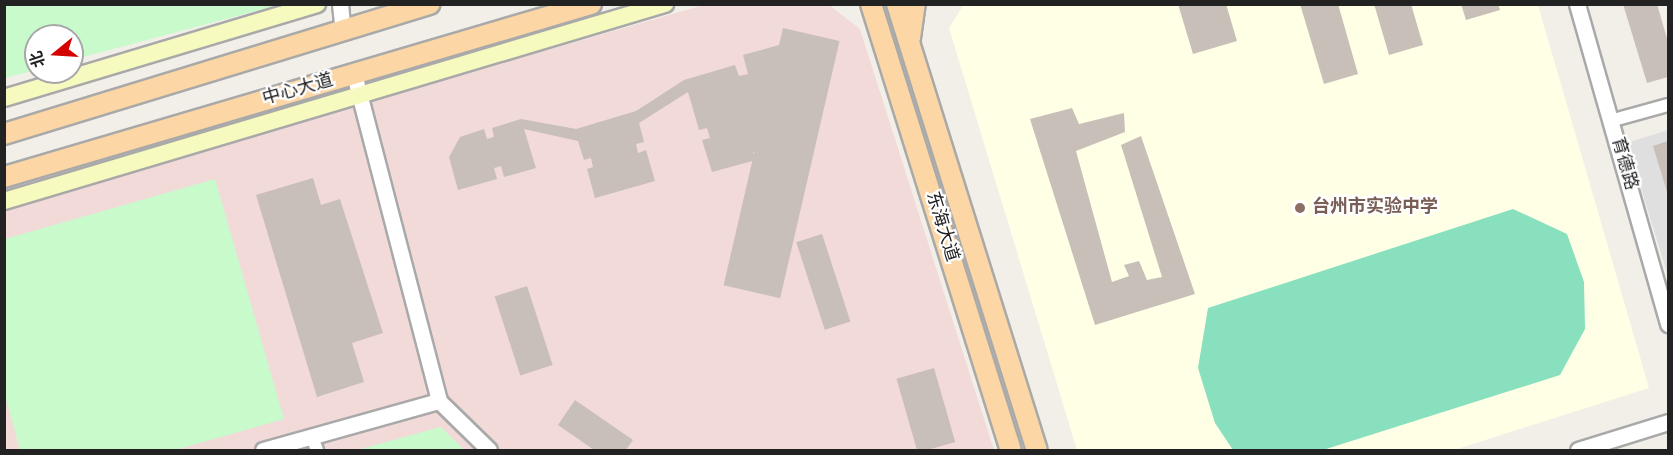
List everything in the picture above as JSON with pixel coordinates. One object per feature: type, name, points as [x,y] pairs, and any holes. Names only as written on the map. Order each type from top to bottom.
[{"type":"main road","points":[[4,98],[317,4]]},
{"type":"main road","points":[[4,134],[430,4]]},
{"type":"main road","name":"中心大道","points":[[4,177],[591,4]]},
{"type":"main road","points":[[4,201],[665,4]]},
{"type":"main road","points":[[862,4],[882,40]]},
{"type":"main road","name":"东海大道","points":[[871,4],[1011,450]]},
{"type":"main road","name":"东海大道","points":[[897,4],[1037,450]]},
{"type":"main road","points":[[909,43],[915,4]]},
{"type":"street","points":[[340,4],[343,31]]},
{"type":"street","name":"育德路","points":[[1576,4],[1668,324]]},
{"type":"street","points":[[354,74],[440,400],[489,450]]},
{"type":"street","points":[[1610,121],[1668,105]]},
{"type":"street","points":[[263,450],[315,443],[440,400]]},
{"type":"street","points":[[1578,450],[1668,422]]},
{"type":"shaded area","points":[[707,4],[829,5],[860,29],[994,450],[5,450],[5,207]]},
{"type":"shaded area","name":"台州市实验中学","points":[[964,4],[1538,5],[1649,388],[1454,450],[1077,450],[949,28]]},
{"type":"shaded area","points":[[1668,130],[1668,276],[1627,143]]},
{"type":"green space","points":[[5,4],[279,4],[84,57],[84,24],[24,24],[24,73],[5,78]]},
{"type":"green space","points":[[215,179],[284,419],[175,450],[20,450],[5,396],[5,239]]},
{"type":"green space","points":[[1513,209],[1567,234],[1584,282],[1585,329],[1560,375],[1323,450],[1233,450],[1215,423],[1198,368],[1208,308]]},
{"type":"green space","points":[[441,427],[464,450],[357,450]]},
{"type":"building","points":[[1178,4],[1226,4],[1237,41],[1193,54]]},
{"type":"building","points":[[1300,4],[1338,4],[1358,74],[1324,84]]},
{"type":"building","points":[[1374,4],[1411,4],[1423,45],[1389,55]]},
{"type":"building","points":[[1461,4],[1498,4],[1500,10],[1466,20]]},
{"type":"building","points":[[1623,4],[1657,4],[1668,42],[1668,77],[1647,83]]},
{"type":"building","points":[[783,28],[840,41],[780,298],[724,285]]},
{"type":"building","points":[[786,43],[802,98],[778,104],[782,116],[800,111],[811,150],[768,163],[764,149],[753,152],[756,160],[712,172],[702,140],[710,138],[707,128],[699,130],[688,92],[639,123],[644,142],[636,144],[638,153],[646,150],[655,181],[595,198],[587,169],[593,167],[591,158],[584,160],[578,141],[524,129],[536,168],[504,177],[501,166],[494,168],[497,179],[458,190],[449,157],[460,137],[484,129],[487,139],[494,137],[492,128],[521,119],[576,129],[636,111],[684,80],[735,65],[739,76],[748,74],[743,55]]},
{"type":"building","points":[[1072,108],[1079,124],[1124,113],[1125,132],[1076,151],[1112,282],[1129,276],[1124,265],[1139,261],[1147,280],[1162,277],[1121,145],[1141,136],[1195,294],[1095,325],[1030,119]]},
{"type":"building","points":[[1668,141],[1668,195],[1653,146]]},
{"type":"building","points":[[313,178],[321,205],[340,199],[383,333],[352,343],[364,382],[317,397],[256,195]]},
{"type":"building","points":[[822,234],[850,321],[825,330],[796,242]]},
{"type":"building","points":[[527,286],[553,365],[520,375],[495,297]]},
{"type":"building","points":[[934,368],[955,442],[927,450],[917,450],[897,379]]},
{"type":"building","points":[[575,400],[633,440],[626,450],[594,450],[558,425]]},
{"type":"place","name":"台州市实验中学","points":[[1300,208]]}]
